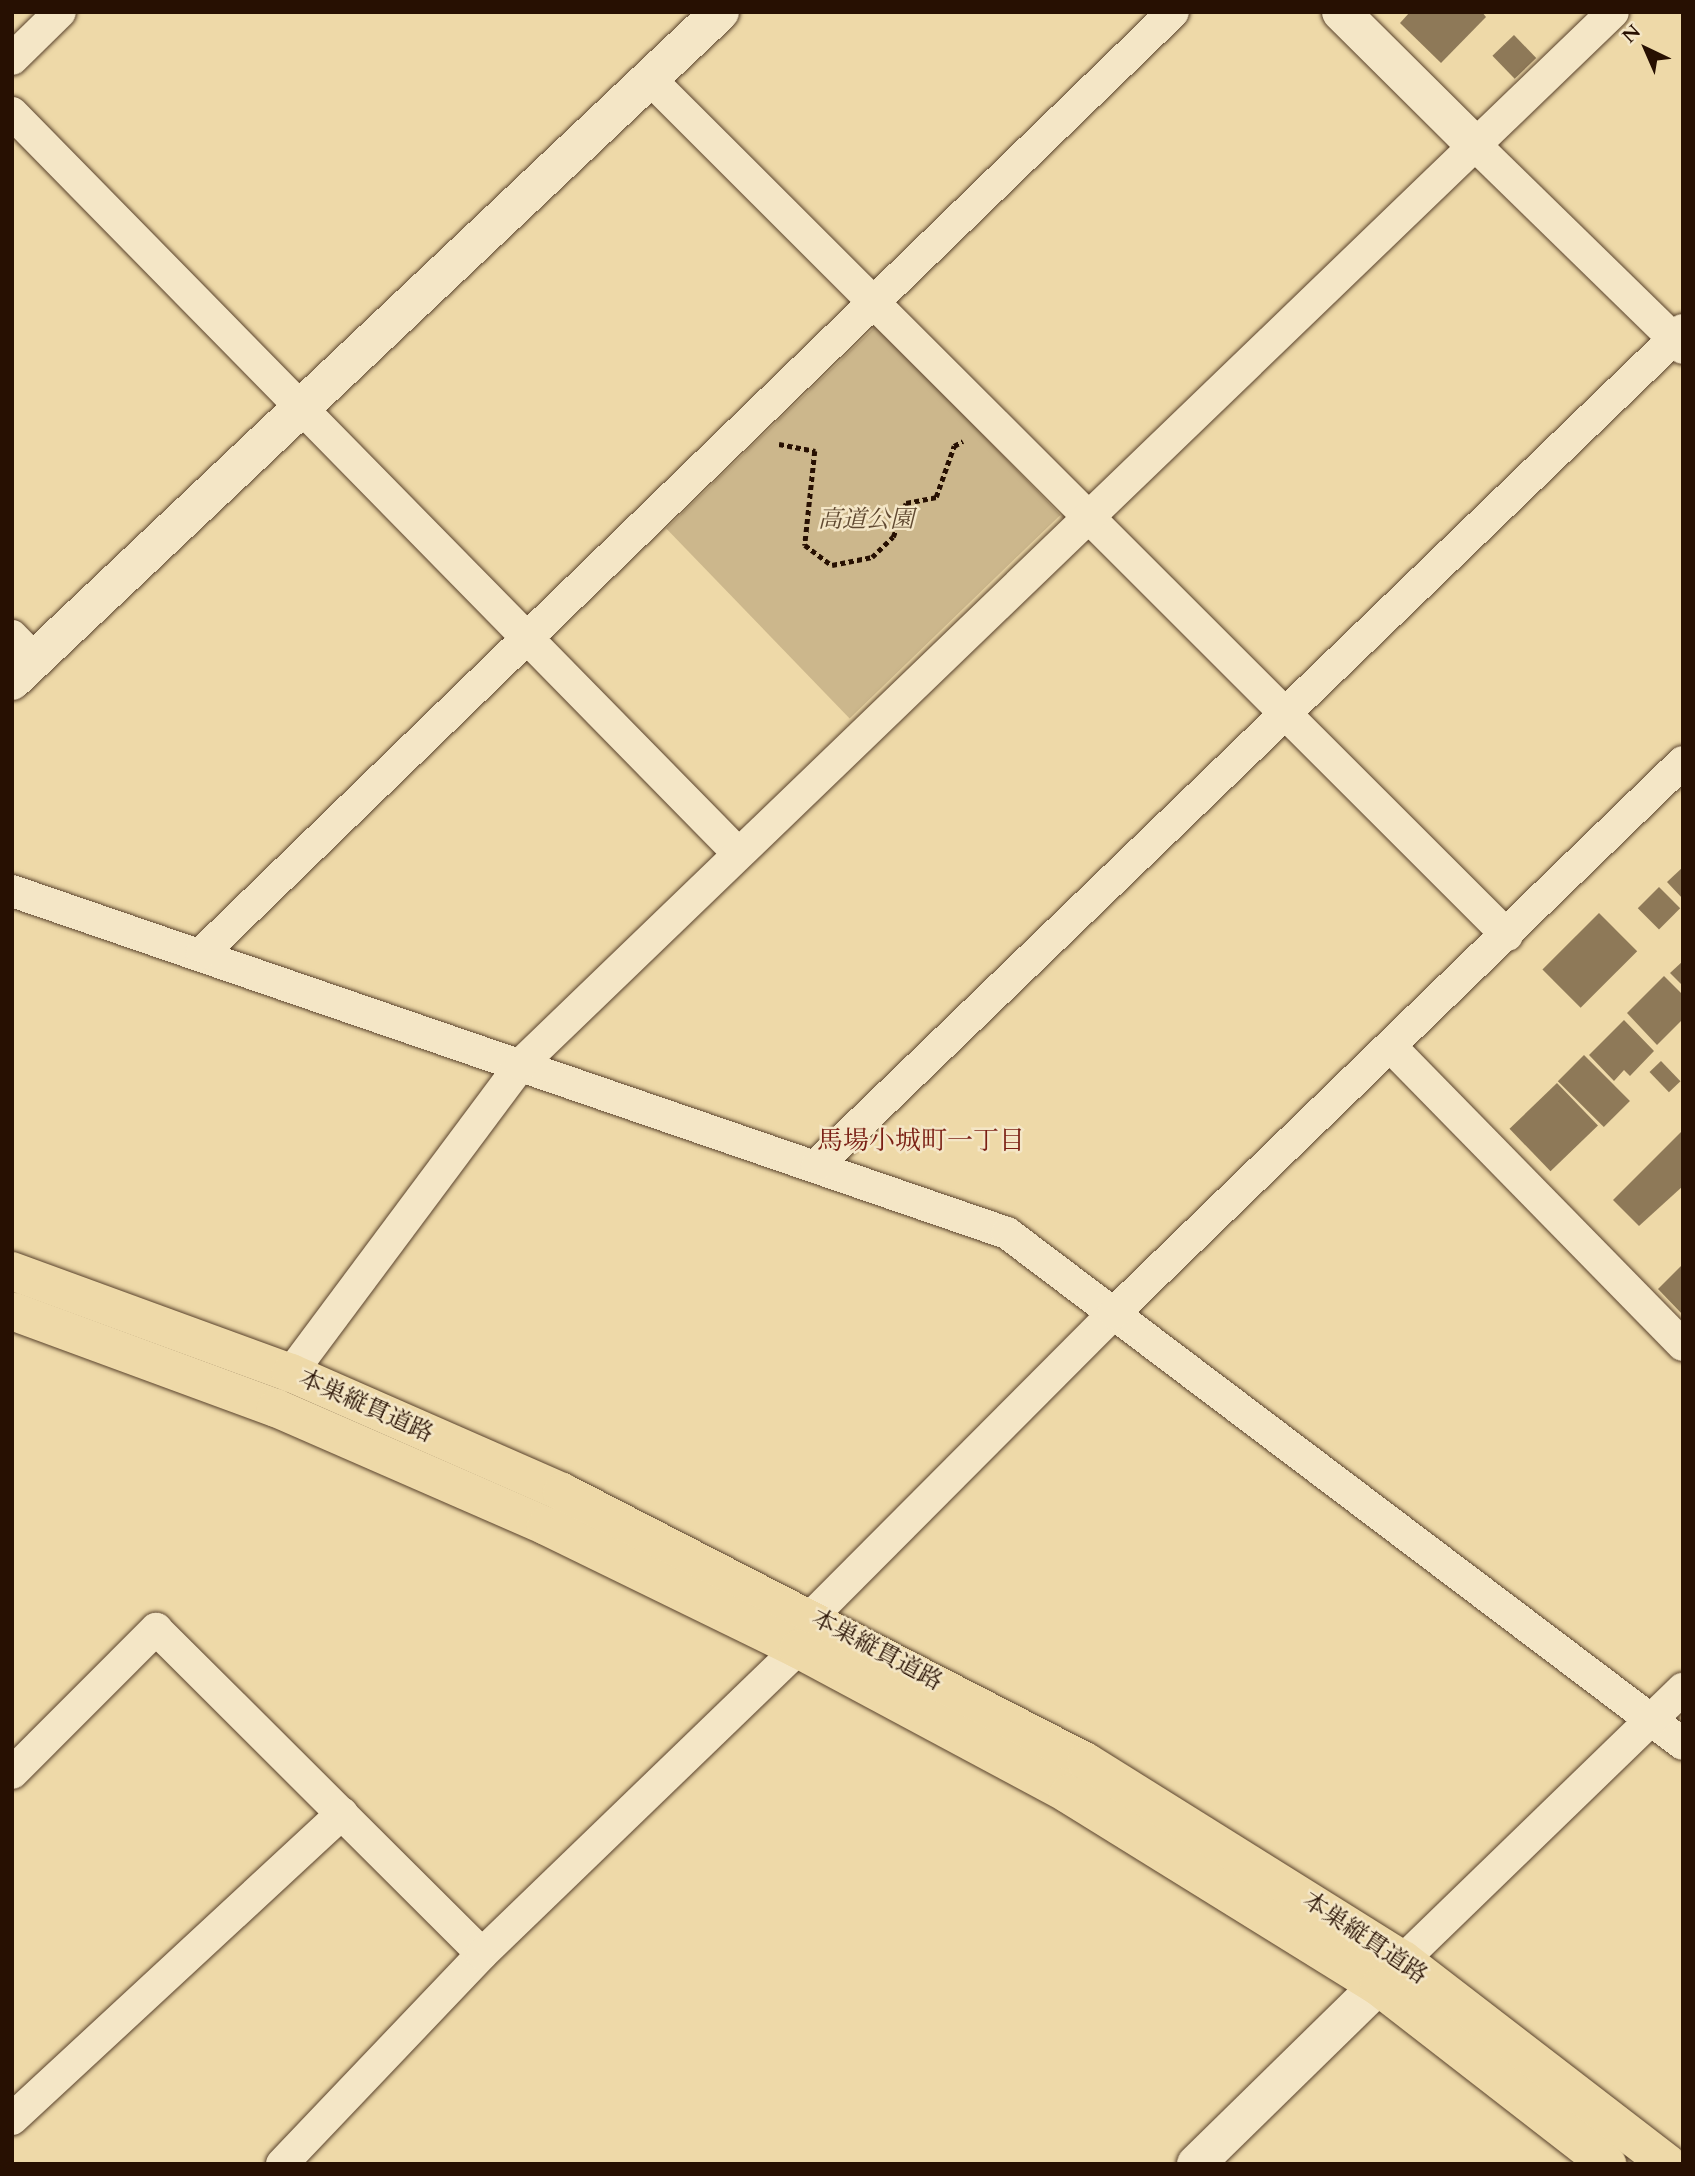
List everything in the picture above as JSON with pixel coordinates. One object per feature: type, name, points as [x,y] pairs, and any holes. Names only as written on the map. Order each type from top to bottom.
[{"type":"main road","name":"本巣縦貫道路","points":[[12,1271],[290,1373],[562,1492],[805,1632]]},
{"type":"main road","name":"本巣縦貫道路","points":[[12,1311],[276,1408],[547,1526],[805,1632],[1136,1791],[1391,1974],[1668,2164]]},
{"type":"main road","name":"本巣縦貫道路","points":[[1391,1974],[1607,2164]]},
{"type":"street","points":[[12,59],[60,12]]},
{"type":"street","points":[[20,659],[304,406],[720,12]]},
{"type":"street","points":[[202,953],[1173,12]]},
{"type":"street","points":[[817,1166],[1680,339],[1474,144],[1342,12]]},
{"type":"street","points":[[290,1373],[521,1064],[736,851],[1087,512],[1613,12]]},
{"type":"street","points":[[651,80],[1288,712],[1507,935]]},
{"type":"street","points":[[12,113],[304,406],[525,638],[736,851]]},
{"type":"street","points":[[282,2164],[482,1954],[805,1632],[1114,1313],[1683,762]]},
{"type":"street","points":[[12,891],[202,953],[1007,1233],[1683,1744]]},
{"type":"street","points":[[1391,1047],[1683,1345]]},
{"type":"street","points":[[12,1773],[156,1629],[482,1954]]},
{"type":"street","points":[[1196,2164],[1683,1689]]},
{"type":"street","points":[[12,2119],[342,1813]]},
{"type":"path","points":[[733,440],[815,451],[805,545],[832,565],[872,557],[893,537],[906,503],[936,497],[954,446],[997,423]]},
{"type":"green space","name":"高道公園","points":[[877,325],[1060,515],[850,718],[666,529]]},
{"type":"building","points":[[1410,12],[1482,12],[1486,17],[1441,63],[1400,23]]},
{"type":"building","points":[[1514,35],[1536,58],[1515,79],[1492,56]]},
{"type":"building","points":[[1683,867],[1683,899],[1667,882]]},
{"type":"building","points":[[1659,887],[1680,908],[1659,929],[1638,908]]},
{"type":"building","points":[[1599,913],[1637,951],[1581,1008],[1542,970]]},
{"type":"building","points":[[1683,961],[1683,986],[1670,973]]},
{"type":"building","points":[[1664,976],[1683,995],[1683,1019],[1657,1045],[1627,1013]]},
{"type":"building","points":[[1624,1020],[1654,1051],[1630,1076],[1624,1070],[1614,1081],[1589,1055]]},
{"type":"building","points":[[1584,1055],[1630,1101],[1604,1127],[1558,1081]]},
{"type":"building","points":[[1661,1061],[1680,1081],[1669,1092],[1649,1072]]},
{"type":"building","points":[[1557,1083],[1598,1125],[1551,1171],[1510,1129]]},
{"type":"building","points":[[1683,1130],[1683,1186],[1639,1226],[1613,1200]]},
{"type":"building","points":[[1683,1264],[1683,1315],[1658,1289]]},
{"type":"district","name":"馬場小城町一丁目","points":[[921,1141]]}]
